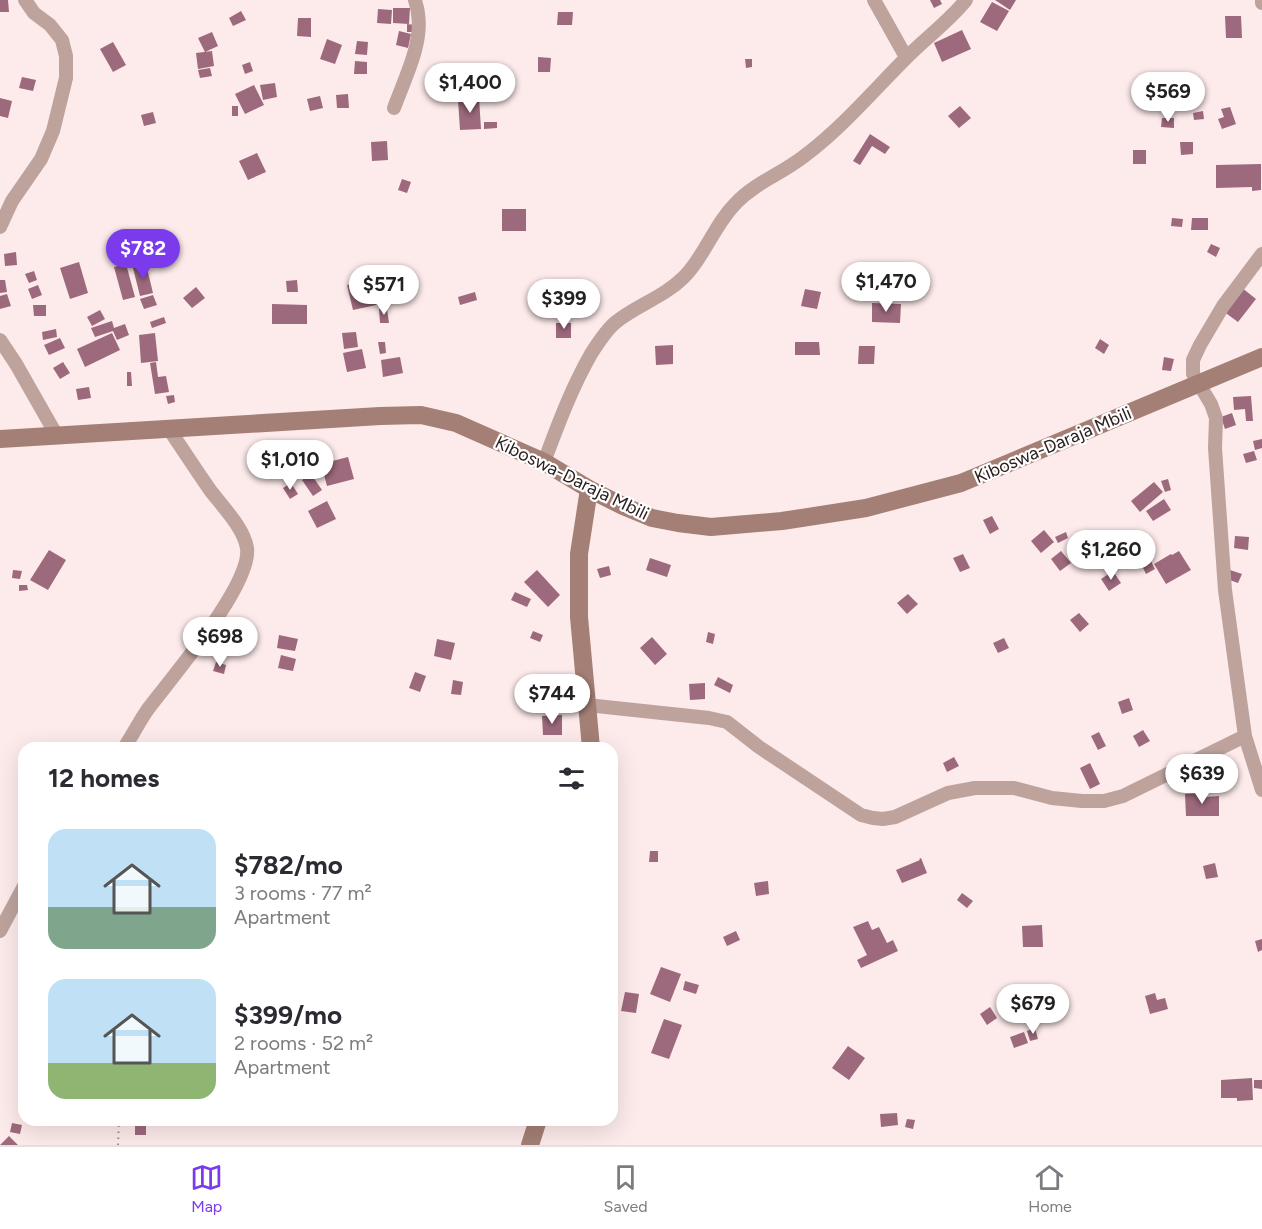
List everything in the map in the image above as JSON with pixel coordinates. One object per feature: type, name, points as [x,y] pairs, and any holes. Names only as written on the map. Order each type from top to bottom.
[{"type":"main road","name":"Kiboswa-Daraja Mbili","points":[[0,439],[421,415],[456,423],[544,462],[589,489],[652,518],[711,527],[782,521],[866,508],[962,483],[1262,357]]},
{"type":"main road","points":[[589,489],[579,554],[579,617],[590,742]]},
{"type":"main road","points":[[530,1145],[536,1126]]},
{"type":"street","points":[[0,227],[12,201],[42,159],[53,131],[66,78],[66,56],[62,40],[34,13],[25,0]]},
{"type":"street","points":[[394,108],[415,50],[418,15],[415,0]]},
{"type":"street","points":[[874,0],[906,57]]},
{"type":"street","points":[[544,462],[571,390],[597,345],[613,324],[683,278],[699,259],[717,228],[735,204],[756,186],[801,159],[840,126],[906,57],[966,0]]},
{"type":"street","points":[[1262,254],[1223,306],[1193,360],[1193,374],[1211,404],[1216,418],[1215,457],[1225,590],[1245,736],[1262,790]]},
{"type":"street","points":[[0,340],[57,436]]},
{"type":"street","points":[[128,742],[146,712],[213,624],[234,590],[245,565],[247,548],[242,532],[210,490],[169,429]]},
{"type":"street","points":[[587,705],[709,718],[727,722],[759,747],[861,814],[883,819],[948,793],[975,788],[1014,788],[1052,798],[1104,801],[1123,796],[1245,736]]},
{"type":"street","points":[[0,931],[18,897]]},
{"type":"path","points":[[118,1145],[119,1126]]},
{"type":"building","points":[[0,0],[8,0],[9,12],[0,12]]},
{"type":"building","points":[[930,0],[940,0],[942,4],[934,8]]},
{"type":"building","points":[[995,0],[1016,0],[1010,10]]},
{"type":"building","points":[[992,2],[1009,11],[997,31],[980,22]]},
{"type":"building","points":[[393,8],[410,8],[409,24],[393,23]]},
{"type":"building","points":[[378,9],[392,10],[391,24],[377,23]]},
{"type":"building","points":[[241,11],[246,20],[233,26],[229,18]]},
{"type":"building","points":[[558,12],[573,12],[572,25],[557,25]]},
{"type":"building","points":[[1225,16],[1241,16],[1242,38],[1226,38]]},
{"type":"building","points":[[298,18],[311,18],[311,37],[297,36]]},
{"type":"building","points":[[407,24],[415,25],[415,32],[407,32]]},
{"type":"building","points":[[962,30],[971,49],[942,62],[934,43]]},
{"type":"building","points":[[399,31],[411,34],[408,48],[396,45]]},
{"type":"building","points":[[212,32],[218,46],[205,52],[198,38]]},
{"type":"building","points":[[327,39],[342,45],[335,64],[320,59]]},
{"type":"building","points":[[357,41],[368,42],[367,55],[355,54]]},
{"type":"building","points":[[113,42],[126,65],[113,72],[100,49]]},
{"type":"building","points":[[212,51],[214,66],[198,69],[196,53]]},
{"type":"building","points":[[538,57],[551,58],[550,72],[538,72]]},
{"type":"building","points":[[745,59],[752,59],[752,67],[746,68]]},
{"type":"building","points":[[355,61],[367,62],[367,74],[354,74]]},
{"type":"building","points":[[250,62],[253,71],[245,74],[242,65]]},
{"type":"building","points":[[210,68],[212,76],[200,78],[198,70]]},
{"type":"building","points":[[22,77],[36,80],[33,91],[19,88]]},
{"type":"building","points":[[1167,82],[1173,82],[1172,92],[1166,91]]},
{"type":"building","points":[[275,83],[277,97],[263,100],[260,85]]},
{"type":"building","points":[[254,85],[264,105],[245,114],[235,94]]},
{"type":"building","points":[[348,94],[349,108],[337,108],[336,95]]},
{"type":"building","points":[[320,96],[323,108],[310,111],[307,99]]},
{"type":"building","points":[[1181,97],[1191,97],[1191,110],[1181,111]]},
{"type":"building","points":[[0,98],[12,101],[8,118],[0,116]]},
{"type":"building","points":[[479,98],[481,129],[460,130],[458,100]]},
{"type":"building","points":[[232,106],[238,106],[238,116],[232,116]]},
{"type":"building","points":[[960,106],[971,118],[959,128],[948,116]]},
{"type":"building","points":[[1230,107],[1236,124],[1222,129],[1218,119],[1224,117],[1221,109]]},
{"type":"building","points":[[1203,111],[1204,119],[1194,120],[1193,113]]},
{"type":"building","points":[[153,112],[156,123],[144,126],[141,115]]},
{"type":"building","points":[[1162,118],[1174,118],[1174,128],[1161,127]]},
{"type":"building","points":[[484,122],[497,122],[497,128],[484,129]]},
{"type":"building","points":[[870,134],[890,147],[885,154],[872,146],[860,165],[853,161]]},
{"type":"building","points":[[387,141],[388,160],[372,161],[371,142]]},
{"type":"building","points":[[1180,142],[1193,142],[1193,154],[1181,155]]},
{"type":"building","points":[[1133,150],[1146,150],[1146,164],[1133,164]]},
{"type":"building","points":[[257,153],[266,172],[248,180],[239,161]]},
{"type":"building","points":[[1261,164],[1261,190],[1252,191],[1252,187],[1216,188],[1216,165]]},
{"type":"building","points":[[402,179],[411,182],[407,193],[398,190]]},
{"type":"building","points":[[502,209],[526,209],[526,231],[502,231]]},
{"type":"building","points":[[1172,218],[1183,219],[1182,227],[1171,226]]},
{"type":"building","points":[[1192,218],[1208,218],[1208,230],[1191,230]]},
{"type":"building","points":[[1211,244],[1220,248],[1216,257],[1207,252]]},
{"type":"building","points":[[16,252],[17,265],[5,266],[4,254]]},
{"type":"building","points":[[79,262],[88,293],[70,299],[60,268]]},
{"type":"building","points":[[126,264],[135,297],[123,300],[114,267]]},
{"type":"building","points":[[146,264],[153,293],[140,296],[133,268]]},
{"type":"building","points":[[34,271],[37,280],[29,283],[25,274]]},
{"type":"building","points":[[873,278],[875,300],[864,301],[862,279]]},
{"type":"building","points":[[0,280],[5,280],[7,292],[0,293]]},
{"type":"building","points":[[297,280],[298,292],[287,292],[286,281]]},
{"type":"building","points":[[370,280],[376,305],[353,310],[347,285]]},
{"type":"building","points":[[38,285],[42,295],[32,299],[28,289]]},
{"type":"building","points":[[196,287],[205,298],[192,308],[183,298]]},
{"type":"building","points":[[1241,287],[1256,299],[1238,322],[1223,311]]},
{"type":"building","points":[[805,289],[821,292],[817,309],[801,306]]},
{"type":"building","points":[[475,292],[477,300],[460,305],[458,297]]},
{"type":"building","points":[[7,294],[11,306],[0,309],[0,296]]},
{"type":"building","points":[[153,295],[157,305],[144,309],[140,299]]},
{"type":"building","points":[[872,303],[901,304],[900,323],[872,322]]},
{"type":"building","points":[[272,304],[307,305],[307,324],[272,324]]},
{"type":"building","points":[[33,305],[46,305],[46,316],[34,316]]},
{"type":"building","points":[[379,309],[387,309],[389,323],[380,323]]},
{"type":"building","points":[[100,310],[105,319],[92,326],[87,317]]},
{"type":"building","points":[[164,317],[166,323],[152,328],[150,322]]},
{"type":"building","points":[[112,321],[114,328],[125,324],[129,335],[117,340],[113,331],[95,337],[91,328]]},
{"type":"building","points":[[556,323],[571,323],[571,338],[556,338]]},
{"type":"building","points":[[56,329],[57,337],[43,340],[42,332]]},
{"type":"building","points":[[356,332],[358,347],[344,349],[342,333]]},
{"type":"building","points":[[112,333],[120,350],[85,367],[77,349]]},
{"type":"building","points":[[155,333],[158,361],[141,363],[139,335]]},
{"type":"building","points":[[60,338],[65,348],[49,355],[44,345]]},
{"type":"building","points":[[1100,339],[1109,345],[1104,354],[1095,348]]},
{"type":"building","points":[[378,342],[385,342],[386,353],[380,354]]},
{"type":"building","points":[[795,342],[819,342],[820,355],[795,355]]},
{"type":"building","points":[[673,345],[673,364],[656,365],[655,346]]},
{"type":"building","points":[[859,346],[875,346],[874,364],[858,364]]},
{"type":"building","points":[[362,349],[366,368],[347,372],[343,353]]},
{"type":"building","points":[[400,357],[403,373],[383,377],[381,360]]},
{"type":"building","points":[[1164,357],[1174,359],[1171,371],[1162,370]]},
{"type":"building","points":[[63,362],[70,373],[60,379],[53,368]]},
{"type":"building","points":[[156,362],[158,377],[166,376],[169,392],[155,394],[150,363]]},
{"type":"building","points":[[127,372],[131,372],[132,386],[127,386]]},
{"type":"building","points":[[89,387],[91,398],[78,400],[76,389]]},
{"type":"building","points":[[174,395],[175,402],[168,404],[166,396]]},
{"type":"building","points":[[1251,396],[1253,421],[1246,421],[1245,409],[1234,410],[1233,397]]},
{"type":"building","points":[[1232,413],[1236,425],[1225,429],[1221,417]]},
{"type":"building","points":[[1262,439],[1262,448],[1255,450],[1253,441]]},
{"type":"building","points":[[283,444],[287,457],[266,463],[265,460],[253,463],[250,453]]},
{"type":"building","points":[[1254,451],[1257,460],[1246,463],[1243,454]]},
{"type":"building","points":[[348,457],[354,479],[327,486],[321,464]]},
{"type":"building","points":[[311,474],[322,490],[313,496],[302,480]]},
{"type":"building","points":[[1168,479],[1171,490],[1165,492],[1161,481]]},
{"type":"building","points":[[1154,482],[1163,492],[1140,512],[1131,501]]},
{"type":"building","points":[[291,483],[298,494],[290,499],[283,488]]},
{"type":"building","points":[[1164,499],[1171,510],[1153,521],[1146,511]]},
{"type":"building","points":[[327,501],[336,519],[317,528],[308,511]]},
{"type":"building","points":[[992,516],[999,529],[990,534],[983,520]]},
{"type":"building","points":[[1044,530],[1054,542],[1041,553],[1031,541]]},
{"type":"building","points":[[1066,532],[1068,538],[1058,543],[1055,537]]},
{"type":"building","points":[[1235,536],[1249,537],[1248,550],[1234,548]]},
{"type":"building","points":[[1104,546],[1111,557],[1100,563],[1093,552]]},
{"type":"building","points":[[49,550],[66,560],[48,590],[30,580]]},
{"type":"building","points":[[1145,550],[1155,569],[1146,574],[1136,554]]},
{"type":"building","points":[[1061,551],[1071,563],[1060,571],[1051,559]]},
{"type":"building","points":[[1179,551],[1191,570],[1166,584],[1154,564]]},
{"type":"building","points":[[963,554],[970,568],[960,572],[953,558]]},
{"type":"building","points":[[650,558],[671,565],[667,577],[646,570]]},
{"type":"building","points":[[609,566],[611,575],[600,578],[597,569]]},
{"type":"building","points":[[13,570],[22,571],[20,579],[12,578]]},
{"type":"building","points":[[537,570],[560,595],[548,607],[524,582]]},
{"type":"building","points":[[1230,570],[1242,574],[1238,583],[1227,579]]},
{"type":"building","points":[[1113,571],[1121,583],[1109,591],[1101,579]]},
{"type":"building","points":[[19,585],[27,585],[28,590],[19,591]]},
{"type":"building","points":[[515,592],[531,599],[527,607],[511,600]]},
{"type":"building","points":[[908,594],[918,604],[907,614],[897,603]]},
{"type":"building","points":[[1079,613],[1089,624],[1080,632],[1070,620]]},
{"type":"building","points":[[533,631],[543,635],[540,642],[530,638]]},
{"type":"building","points":[[708,632],[715,634],[713,644],[706,642]]},
{"type":"building","points":[[279,635],[298,639],[295,651],[277,648]]},
{"type":"building","points":[[652,637],[667,654],[655,665],[640,648]]},
{"type":"building","points":[[1004,638],[1009,648],[998,653],[993,643]]},
{"type":"building","points":[[437,639],[455,643],[451,660],[434,656]]},
{"type":"building","points":[[281,655],[296,659],[293,671],[278,668]]},
{"type":"building","points":[[216,662],[226,665],[224,674],[213,671]]},
{"type":"building","points":[[415,672],[426,676],[420,692],[409,688]]},
{"type":"building","points":[[718,677],[733,685],[730,693],[714,685]]},
{"type":"building","points":[[453,680],[463,682],[461,695],[451,694]]},
{"type":"building","points":[[531,680],[540,681],[540,693],[530,693]]},
{"type":"building","points":[[705,683],[705,699],[690,700],[689,684]]},
{"type":"building","points":[[1129,698],[1133,710],[1122,714],[1118,702]]},
{"type":"building","points":[[562,715],[562,735],[543,735],[542,716]]},
{"type":"building","points":[[1143,730],[1150,741],[1139,747],[1133,736]]},
{"type":"building","points":[[1099,732],[1106,746],[1098,750],[1091,736]]},
{"type":"building","points":[[954,757],[959,766],[947,772],[943,763]]},
{"type":"building","points":[[1090,763],[1100,784],[1090,789],[1080,768]]},
{"type":"building","points":[[1205,793],[1205,797],[1219,796],[1219,816],[1186,816],[1185,794]]},
{"type":"building","points":[[650,851],[658,851],[658,862],[649,862]]},
{"type":"building","points":[[921,858],[927,873],[902,883],[896,870]]},
{"type":"building","points":[[1215,863],[1218,877],[1206,879],[1203,866]]},
{"type":"building","points":[[768,881],[769,894],[756,896],[754,883]]},
{"type":"building","points":[[962,893],[973,901],[967,908],[957,900]]},
{"type":"building","points":[[868,921],[872,930],[879,927],[887,943],[893,940],[898,951],[861,968],[857,960],[867,955],[853,927]]},
{"type":"building","points":[[1042,925],[1043,947],[1023,947],[1022,926]]},
{"type":"building","points":[[736,931],[740,940],[727,946],[723,937]]},
{"type":"building","points":[[1262,939],[1262,950],[1258,952],[1255,941]]},
{"type":"building","points":[[661,967],[681,974],[670,1002],[650,994]]},
{"type":"building","points":[[685,981],[699,985],[696,994],[683,990]]},
{"type":"building","points":[[625,992],[639,994],[636,1013],[621,1011]]},
{"type":"building","points":[[1155,993],[1157,1000],[1165,998],[1168,1009],[1150,1014],[1145,996]]},
{"type":"building","points":[[1023,996],[1028,1008],[1019,1012],[1015,1000]]},
{"type":"building","points":[[990,1007],[997,1018],[987,1025],[980,1014]]},
{"type":"building","points":[[664,1019],[682,1025],[669,1059],[651,1053]]},
{"type":"building","points":[[1035,1028],[1038,1039],[1030,1041],[1027,1031]]},
{"type":"building","points":[[1024,1032],[1028,1043],[1014,1048],[1010,1037]]},
{"type":"building","points":[[848,1046],[865,1058],[849,1080],[832,1068]]},
{"type":"building","points":[[1252,1078],[1253,1100],[1237,1101],[1237,1098],[1221,1098],[1221,1080]]},
{"type":"building","points":[[1254,1080],[1262,1080],[1262,1089],[1254,1088]]},
{"type":"building","points":[[897,1113],[898,1125],[881,1127],[880,1114]]},
{"type":"building","points":[[907,1119],[915,1120],[913,1129],[905,1127]]},
{"type":"building","points":[[12,1123],[22,1126],[20,1134],[10,1132]]},
{"type":"building","points":[[135,1126],[146,1126],[146,1135],[135,1135]]},
{"type":"building","points":[[9,1136],[18,1145],[0,1145]]}]
